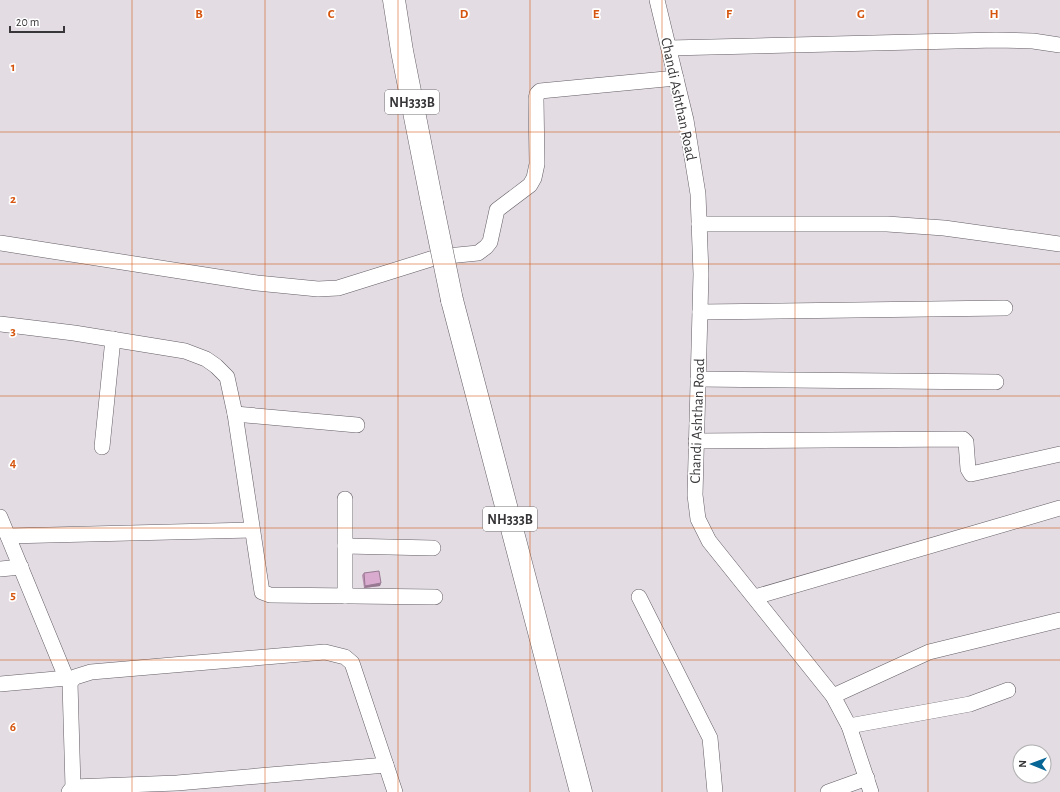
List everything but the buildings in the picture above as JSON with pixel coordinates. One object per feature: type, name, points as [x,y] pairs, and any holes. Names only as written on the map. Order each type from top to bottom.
[{"type":"highway","name":"NH333B","points":[[394,0],[402,51],[452,300],[581,792]]},
{"type":"street","name":"Chandi Ashthan Road","points":[[657,0],[686,120],[698,194],[700,312],[695,495],[698,519],[709,541],[833,696],[849,726],[871,792]]},
{"type":"street","points":[[669,48],[996,40],[1060,45]]},
{"type":"street","points":[[0,243],[257,283],[318,289],[338,288],[437,257],[478,253],[486,247],[490,242],[497,210],[530,185],[534,178],[537,164],[536,98],[540,91],[676,78]]},
{"type":"street","points":[[699,224],[887,224],[916,226],[1060,244]]},
{"type":"street","points":[[700,312],[1005,308]]},
{"type":"street","points":[[0,324],[113,339],[185,351],[206,359],[227,377],[235,414],[262,592],[270,594],[435,597]]},
{"type":"street","points":[[102,447],[113,339]]},
{"type":"street","points":[[698,379],[996,382]]},
{"type":"street","points":[[235,414],[357,425]]},
{"type":"street","points":[[696,440],[962,439],[966,442],[968,469],[971,474],[1060,454]]},
{"type":"street","points":[[345,498],[345,596]]},
{"type":"street","points":[[755,597],[1060,508]]},
{"type":"street","points":[[0,517],[68,681],[71,790],[176,783],[386,765]]},
{"type":"street","points":[[8,536],[252,530]]},
{"type":"street","points":[[345,546],[433,548]]},
{"type":"street","points":[[0,569],[20,567]]},
{"type":"street","points":[[639,597],[710,738],[715,792]]},
{"type":"street","points":[[833,696],[930,652],[1060,620]]},
{"type":"street","points":[[0,684],[68,681],[91,672],[324,652],[337,654],[345,657],[352,663],[395,792]]},
{"type":"street","points":[[849,726],[970,704],[1008,690]]},
{"type":"street","points":[[828,792],[867,778]]}]
